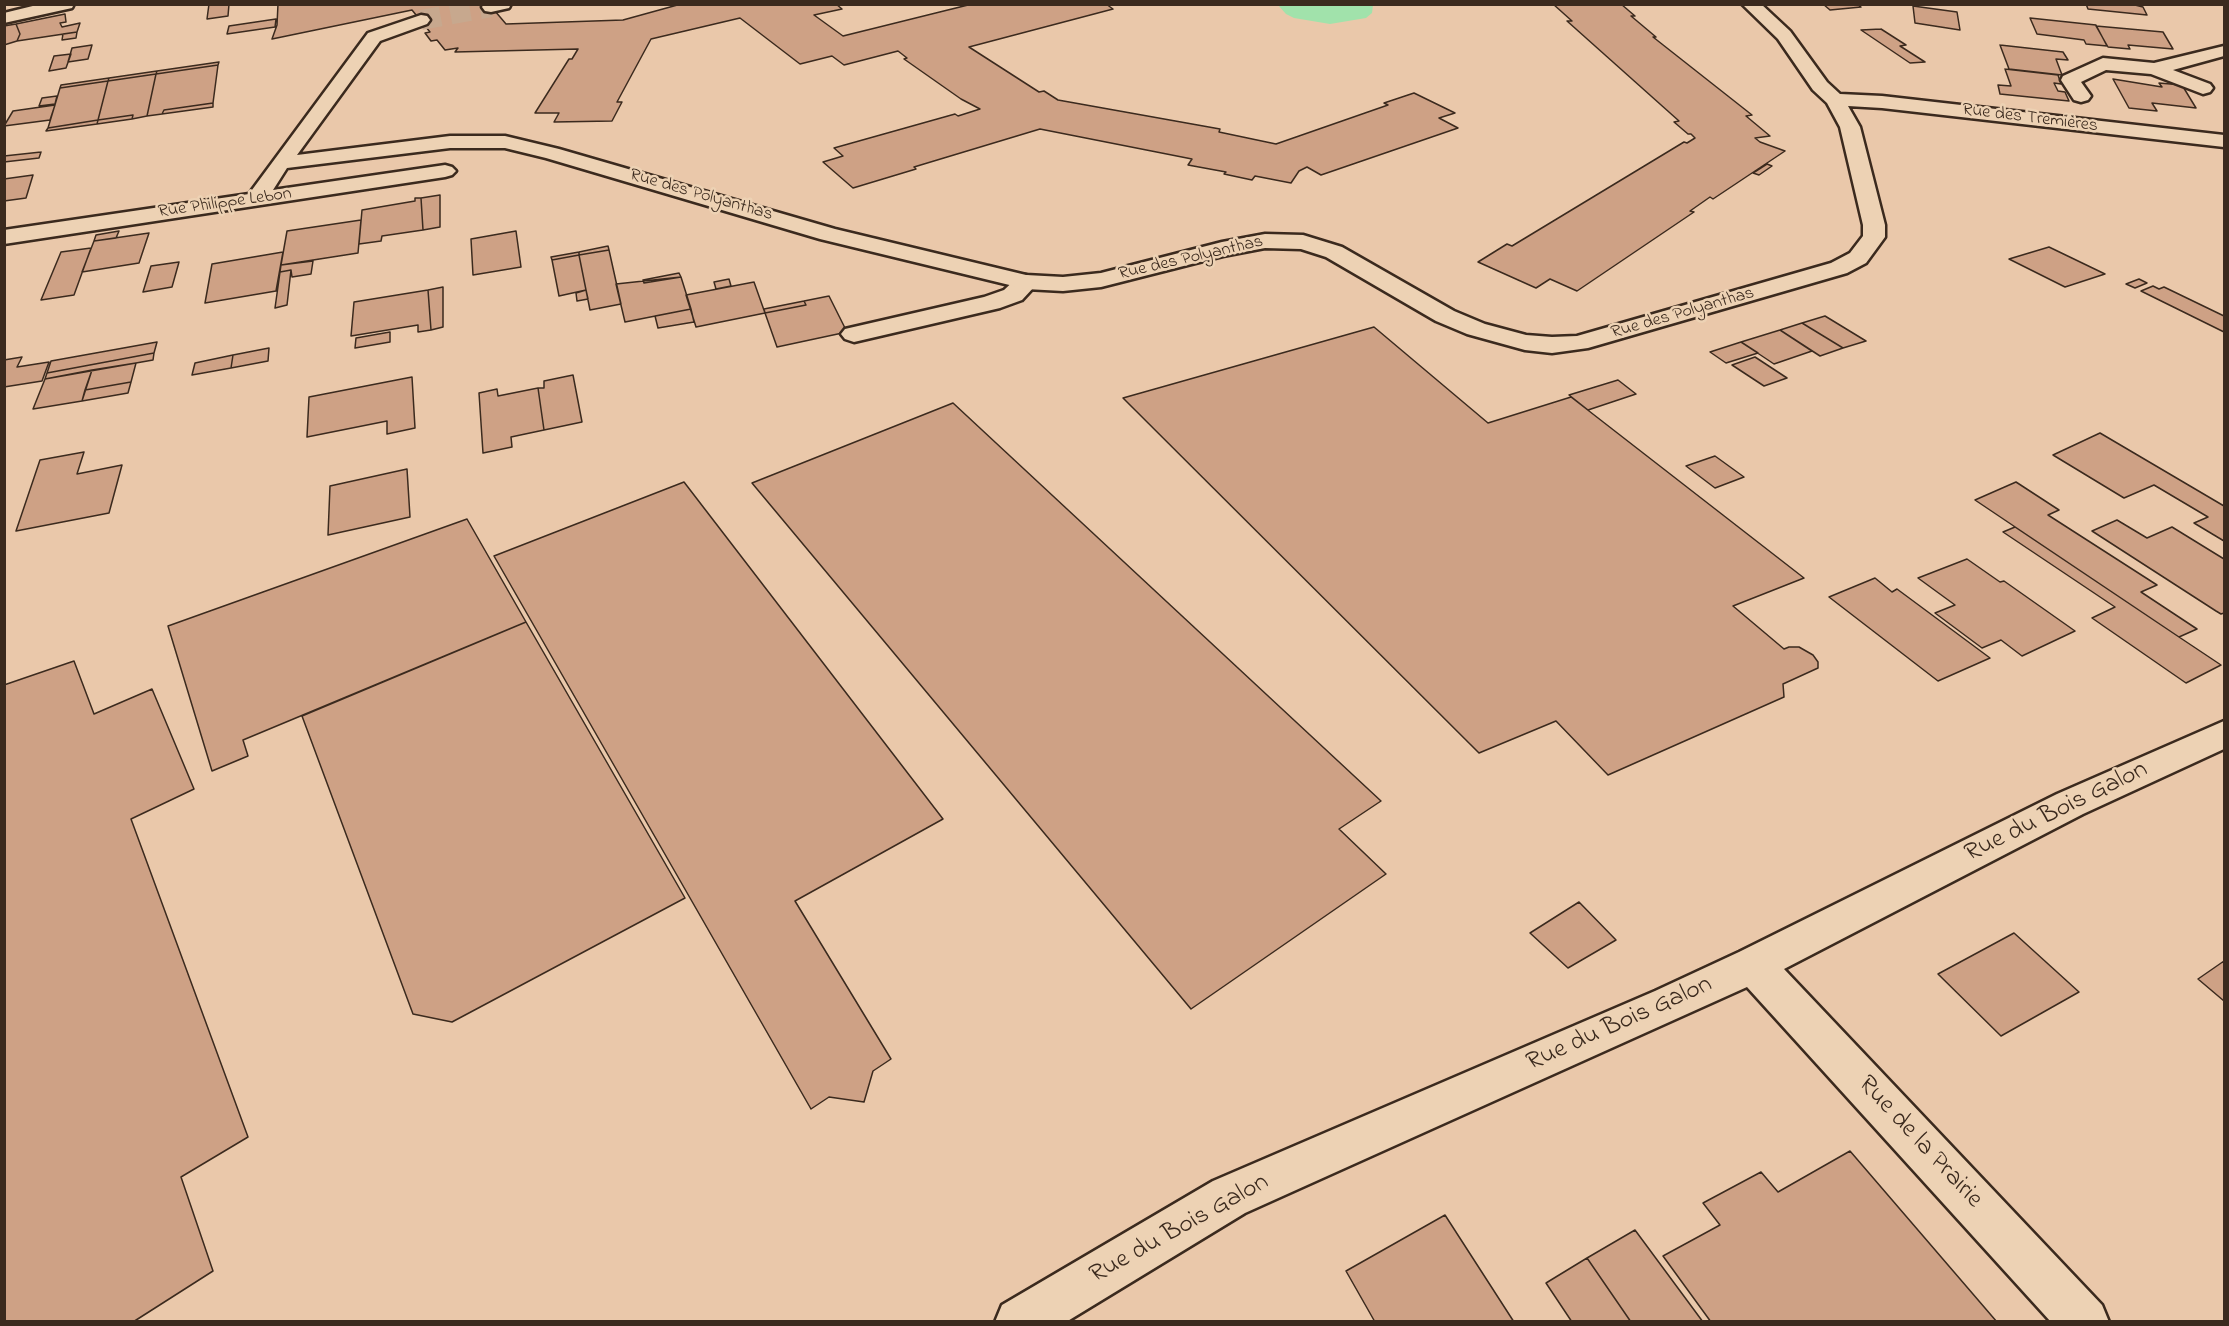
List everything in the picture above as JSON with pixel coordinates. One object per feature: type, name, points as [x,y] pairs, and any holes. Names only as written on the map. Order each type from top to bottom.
[{"type":"street","points":[[4,8],[19,4]]},
{"type":"street","points":[[4,18],[66,4]]},
{"type":"street","name":"Rue des Polyanthas","points":[[280,164],[450,142],[505,142],[552,153],[828,234],[1026,282],[1063,284],[1101,280],[1254,243],[1303,242],[1334,252],[1445,316],[1476,329],[1526,342],[1552,345],[1579,343],[1839,268],[1858,258],[1874,237],[1874,225],[1850,128],[1835,100],[1820,86],[1784,35],[1750,4]]},
{"type":"street","points":[[256,199],[374,37],[421,20]]},
{"type":"street","points":[[2154,69],[2224,51]]},
{"type":"street","points":[[2080,96],[2070,80],[2103,64],[2154,69],[2203,88]]},
{"type":"street","name":"Rue des Tremières","points":[[1835,100],[1912,105],[2224,141]]},
{"type":"street","name":"Rue Philippe Lebon","points":[[4,237],[445,171]]},
{"type":"street","points":[[854,334],[991,303],[1013,295],[1026,282]]},
{"type":"street","name":"Rue du Bois Galon","points":[[1019,1322],[1229,1197],[1753,965],[2070,804],[2224,734]]},
{"type":"street","name":"Rue de la Prairie","points":[[1753,965],[2085,1322]]},
{"type":"green space","points":[[1278,5],[1373,5],[1372,13],[1366,18],[1330,24],[1294,18],[1286,14]]},
{"type":"building","points":[[209,4],[229,4],[228,16],[207,19]]},
{"type":"building","points":[[278,4],[489,4],[506,24],[623,20],[681,4],[836,4],[842,9],[814,15],[843,36],[972,4],[1106,4],[1113,9],[969,47],[1039,92],[1044,91],[1058,100],[1220,129],[1219,132],[1276,144],[1388,105],[1384,103],[1414,93],[1455,113],[1439,118],[1458,128],[1321,175],[1307,167],[1299,171],[1291,183],[1255,176],[1252,180],[1224,174],[1226,172],[1188,165],[1192,159],[1040,129],[853,188],[823,162],[843,156],[834,148],[980,109],[961,99],[904,59],[907,58],[898,51],[844,65],[832,56],[800,64],[740,18],[651,39],[617,102],[622,102],[612,121],[554,122],[559,113],[535,113],[569,59],[572,59],[578,49],[455,52],[458,48],[445,50],[437,40],[431,41],[425,33],[430,32],[412,10],[272,39],[277,25]]},
{"type":"building","points":[[1553,4],[1621,4],[1635,16],[1631,16],[1656,37],[1653,37],[1752,115],[1746,116],[1770,136],[1755,138],[1785,151],[1713,199],[1710,197],[1690,211],[1694,212],[1577,291],[1550,279],[1536,288],[1478,262],[1507,244],[1512,246],[1684,142],[1687,143],[1695,138],[1674,122],[1679,121],[1567,21],[1572,21]]},
{"type":"building","points":[[1823,4],[1857,4],[1861,7],[1830,10]]},
{"type":"building","points":[[2086,4],[2131,4],[2143,7],[2147,15],[2088,9]]},
{"type":"building","points":[[1913,6],[1957,12],[1960,30],[1915,23]]},
{"type":"building","points":[[65,14],[66,22],[60,23],[62,27],[80,23],[77,32],[17,41],[20,34],[16,24]]},
{"type":"building","points":[[2030,18],[2096,25],[2107,46],[2086,44],[2084,40],[2037,34]]},
{"type":"building","points":[[276,19],[275,27],[227,34],[229,26]]},
{"type":"building","points":[[16,24],[20,34],[17,41],[4,45],[4,26]]},
{"type":"building","points":[[2096,26],[2163,32],[2173,49],[2128,45],[2130,49],[2108,47]]},
{"type":"building","points":[[1881,29],[1906,45],[1900,46],[1925,62],[1910,63],[1861,30]]},
{"type":"building","points":[[77,32],[76,38],[62,40],[63,34]]},
{"type":"building","points":[[92,45],[88,59],[68,62],[72,48]]},
{"type":"building","points":[[2000,45],[2063,52],[2068,60],[2056,59],[2062,75],[2009,69]]},
{"type":"building","points":[[71,54],[66,68],[49,71],[54,56]]},
{"type":"building","points":[[219,62],[218,65],[156,74],[157,71]]},
{"type":"building","points":[[218,65],[213,103],[164,110],[162,114],[147,116],[156,74]]},
{"type":"building","points":[[2005,69],[2058,75],[2061,84],[2054,83],[2058,91],[2065,92],[2069,101],[2000,94],[1998,85],[2011,86]]},
{"type":"building","points":[[157,71],[156,74],[108,81],[109,78]]},
{"type":"building","points":[[156,74],[147,116],[132,119],[133,115],[98,120],[108,81]]},
{"type":"building","points":[[109,78],[108,81],[60,88],[61,85]]},
{"type":"building","points":[[2113,79],[2162,87],[2159,83],[2182,85],[2196,108],[2152,103],[2157,111],[2129,108]]},
{"type":"building","points":[[108,81],[98,120],[48,128],[60,88]]},
{"type":"building","points":[[57,96],[55,104],[39,106],[42,98]]},
{"type":"building","points":[[213,103],[213,107],[162,114],[164,110]]},
{"type":"building","points":[[55,105],[50,120],[4,126],[13,111]]},
{"type":"building","points":[[133,115],[132,119],[97,124],[98,120]]},
{"type":"building","points":[[98,120],[97,124],[46,131],[48,128]]},
{"type":"building","points":[[41,152],[39,158],[4,162],[4,156]]},
{"type":"building","points":[[1767,164],[1772,166],[1759,175],[1753,173]]},
{"type":"building","points":[[33,175],[26,198],[4,201],[4,179]]},
{"type":"building","points":[[440,195],[440,227],[423,230],[421,198]]},
{"type":"building","points":[[415,198],[421,198],[423,230],[382,236],[381,241],[359,244],[362,210],[415,201]]},
{"type":"building","points":[[361,220],[358,253],[281,265],[287,231]]},
{"type":"building","points":[[119,231],[116,238],[94,241],[96,235]]},
{"type":"building","points":[[516,231],[521,267],[473,275],[471,239]]},
{"type":"building","points":[[149,233],[139,263],[82,272],[94,241]]},
{"type":"building","points":[[608,246],[609,250],[579,255],[579,252]]},
{"type":"building","points":[[2049,247],[2105,274],[2065,287],[2009,259]]},
{"type":"building","points":[[91,248],[74,295],[41,300],[61,252]]},
{"type":"building","points":[[609,250],[621,304],[590,310],[579,255]]},
{"type":"building","points":[[283,252],[276,291],[205,303],[212,264]]},
{"type":"building","points":[[579,252],[579,255],[552,260],[551,257]]},
{"type":"building","points":[[579,255],[586,290],[559,296],[552,260]]},
{"type":"building","points":[[313,261],[311,274],[292,277],[291,270],[280,272],[281,265]]},
{"type":"building","points":[[179,262],[172,287],[143,292],[151,266]]},
{"type":"building","points":[[291,270],[287,305],[275,308],[280,272]]},
{"type":"building","points":[[679,273],[681,277],[644,283],[643,280]]},
{"type":"building","points":[[681,277],[691,309],[625,322],[616,284]]},
{"type":"building","points":[[729,279],[731,286],[716,289],[714,282]]},
{"type":"building","points":[[2139,279],[2147,283],[2135,288],[2126,284]]},
{"type":"building","points":[[754,282],[765,313],[696,327],[686,295]]},
{"type":"building","points":[[2153,286],[2159,289],[2164,287],[2224,316],[2224,332],[2141,291]]},
{"type":"building","points":[[443,287],[443,327],[431,330],[428,290]]},
{"type":"building","points":[[428,290],[431,330],[418,332],[418,325],[351,336],[354,302]]},
{"type":"building","points":[[586,290],[588,299],[577,301],[576,293]]},
{"type":"building","points":[[829,296],[847,332],[777,347],[765,313],[806,305],[804,301]]},
{"type":"building","points":[[804,301],[806,305],[765,313],[764,309]]},
{"type":"building","points":[[691,309],[694,322],[658,328],[655,316]]},
{"type":"building","points":[[1825,316],[1866,341],[1843,348],[1802,323]]},
{"type":"building","points":[[1802,323],[1843,348],[1820,356],[1780,330]]},
{"type":"building","points":[[1374,327],[1488,423],[1571,397],[1804,578],[1733,606],[1784,649],[1799,647],[1813,655],[1818,662],[1818,668],[1783,684],[1784,697],[1608,775],[1556,721],[1479,753],[1123,398]]},
{"type":"building","points":[[1780,330],[1812,351],[1774,364],[1741,342]]},
{"type":"building","points":[[390,332],[390,342],[355,348],[356,338]]},
{"type":"building","points":[[157,342],[154,353],[47,373],[51,361]]},
{"type":"building","points":[[1741,342],[1758,353],[1726,363],[1710,352]]},
{"type":"building","points":[[269,348],[268,361],[231,368],[233,355]]},
{"type":"building","points":[[154,353],[153,360],[45,379],[47,373]]},
{"type":"building","points":[[233,355],[231,368],[192,375],[195,363]]},
{"type":"building","points":[[22,357],[17,367],[49,362],[42,381],[4,387],[4,360]]},
{"type":"building","points":[[1755,357],[1787,378],[1764,386],[1732,365]]},
{"type":"building","points":[[136,363],[131,382],[85,390],[92,370]]},
{"type":"building","points":[[92,370],[82,401],[33,409],[45,379]]},
{"type":"building","points":[[573,375],[582,422],[544,430],[538,388],[544,388],[544,381]]},
{"type":"building","points":[[412,377],[415,428],[387,434],[387,421],[307,437],[309,397]]},
{"type":"building","points":[[1618,380],[1636,394],[1588,410],[1569,395]]},
{"type":"building","points":[[131,382],[128,393],[82,401],[85,390]]},
{"type":"building","points":[[538,388],[544,430],[511,437],[512,447],[483,453],[479,393],[497,389],[498,396]]},
{"type":"building","points":[[953,403],[1381,801],[1339,829],[1386,874],[1191,1009],[752,483]]},
{"type":"building","points":[[2100,433],[2224,506],[2224,541],[2194,523],[2208,517],[2154,485],[2124,498],[2053,455]]},
{"type":"building","points":[[84,452],[77,474],[122,465],[109,513],[16,531],[40,460]]},
{"type":"building","points":[[1715,456],[1744,477],[1715,488],[1686,466]]},
{"type":"building","points":[[407,469],[410,517],[328,535],[330,486]]},
{"type":"building","points":[[684,482],[943,819],[795,901],[891,1059],[873,1071],[864,1102],[829,1097],[811,1109],[494,556]]},
{"type":"building","points":[[2016,482],[2059,510],[2048,515],[2157,585],[2141,592],[2197,629],[2179,637],[1975,500]]},
{"type":"building","points":[[467,519],[526,622],[243,740],[248,756],[212,771],[168,626]]},
{"type":"building","points":[[2117,520],[2147,538],[2172,527],[2224,559],[2224,613],[2216,611],[2092,531]]},
{"type":"building","points":[[2015,527],[2221,665],[2186,683],[2092,618],[2115,607],[2003,532]]},
{"type":"building","points":[[1967,559],[2000,582],[2004,581],[2075,631],[2022,656],[2001,640],[1982,648],[1935,613],[1955,605],[1918,578]]},
{"type":"building","points":[[1875,578],[1892,592],[1897,589],[1990,658],[1938,681],[1829,597]]},
{"type":"building","points":[[526,622],[685,898],[452,1022],[413,1014],[302,716]]},
{"type":"building","points":[[74,661],[94,714],[152,689],[194,789],[131,819],[248,1137],[181,1177],[213,1271],[133,1322],[4,1322],[4,685]]},
{"type":"building","points":[[1579,902],[1616,940],[1568,968],[1530,933]]},
{"type":"building","points":[[2014,933],[2079,992],[2001,1036],[1938,974]]},
{"type":"building","points":[[2224,961],[2224,1001],[2198,979]]},
{"type":"building","points":[[1850,1151],[1997,1322],[1711,1322],[1663,1256],[1720,1225],[1703,1203],[1761,1172],[1778,1192]]},
{"type":"building","points":[[1445,1215],[1514,1322],[1375,1322],[1346,1271]]},
{"type":"building","points":[[1635,1230],[1703,1322],[1631,1322],[1587,1258]]},
{"type":"building","points":[[1587,1258],[1631,1322],[1572,1322],[1546,1283]]},
{"type":"tunnel","points":[[421,20],[491,7]]}]
